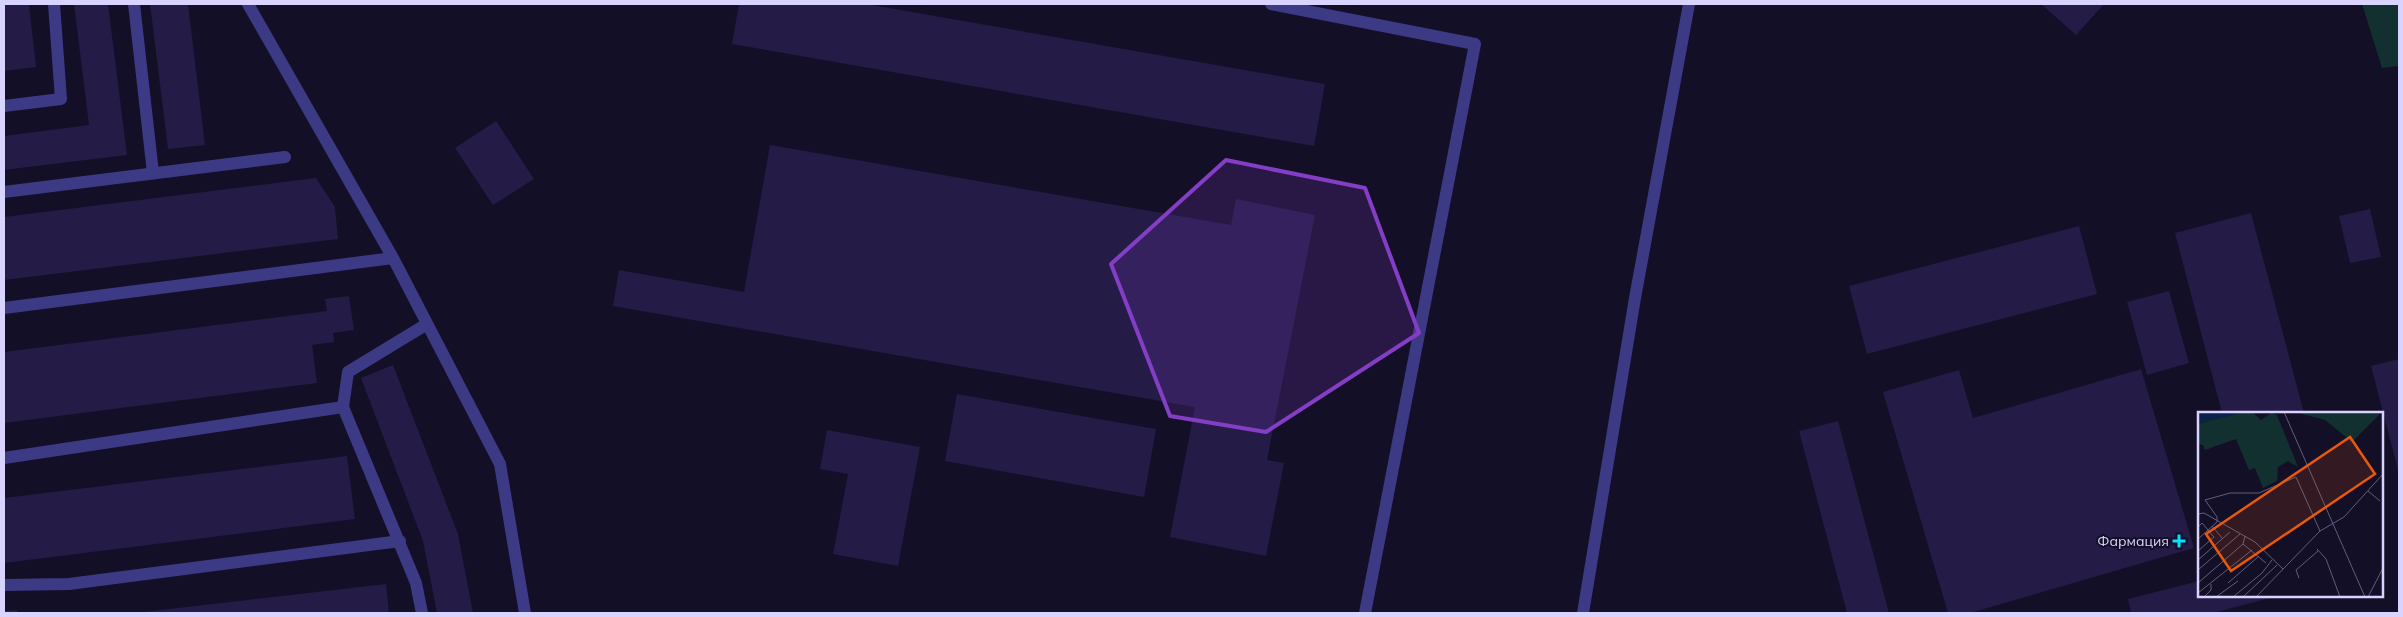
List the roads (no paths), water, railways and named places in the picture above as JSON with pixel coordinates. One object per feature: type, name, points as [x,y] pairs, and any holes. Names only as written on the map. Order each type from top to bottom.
[{"type":"street","points":[[4,106],[61,99],[54,4]]},
{"type":"street","points":[[134,4],[153,173]]},
{"type":"street","points":[[248,4],[393,258],[500,464],[525,613]]},
{"type":"street","points":[[1271,4],[1475,44],[1365,613]]},
{"type":"street","points":[[1583,613],[1635,298],[1688,4]]},
{"type":"street","points":[[4,192],[285,157]]},
{"type":"street","points":[[4,308],[393,258]]},
{"type":"street","points":[[422,613],[416,583],[400,541],[343,407],[348,372],[427,324]]},
{"type":"street","points":[[4,458],[343,407]]},
{"type":"street","points":[[4,585],[69,584],[400,541]]},
{"type":"place","name":"Фармация","points":[[2179,541]]}]
